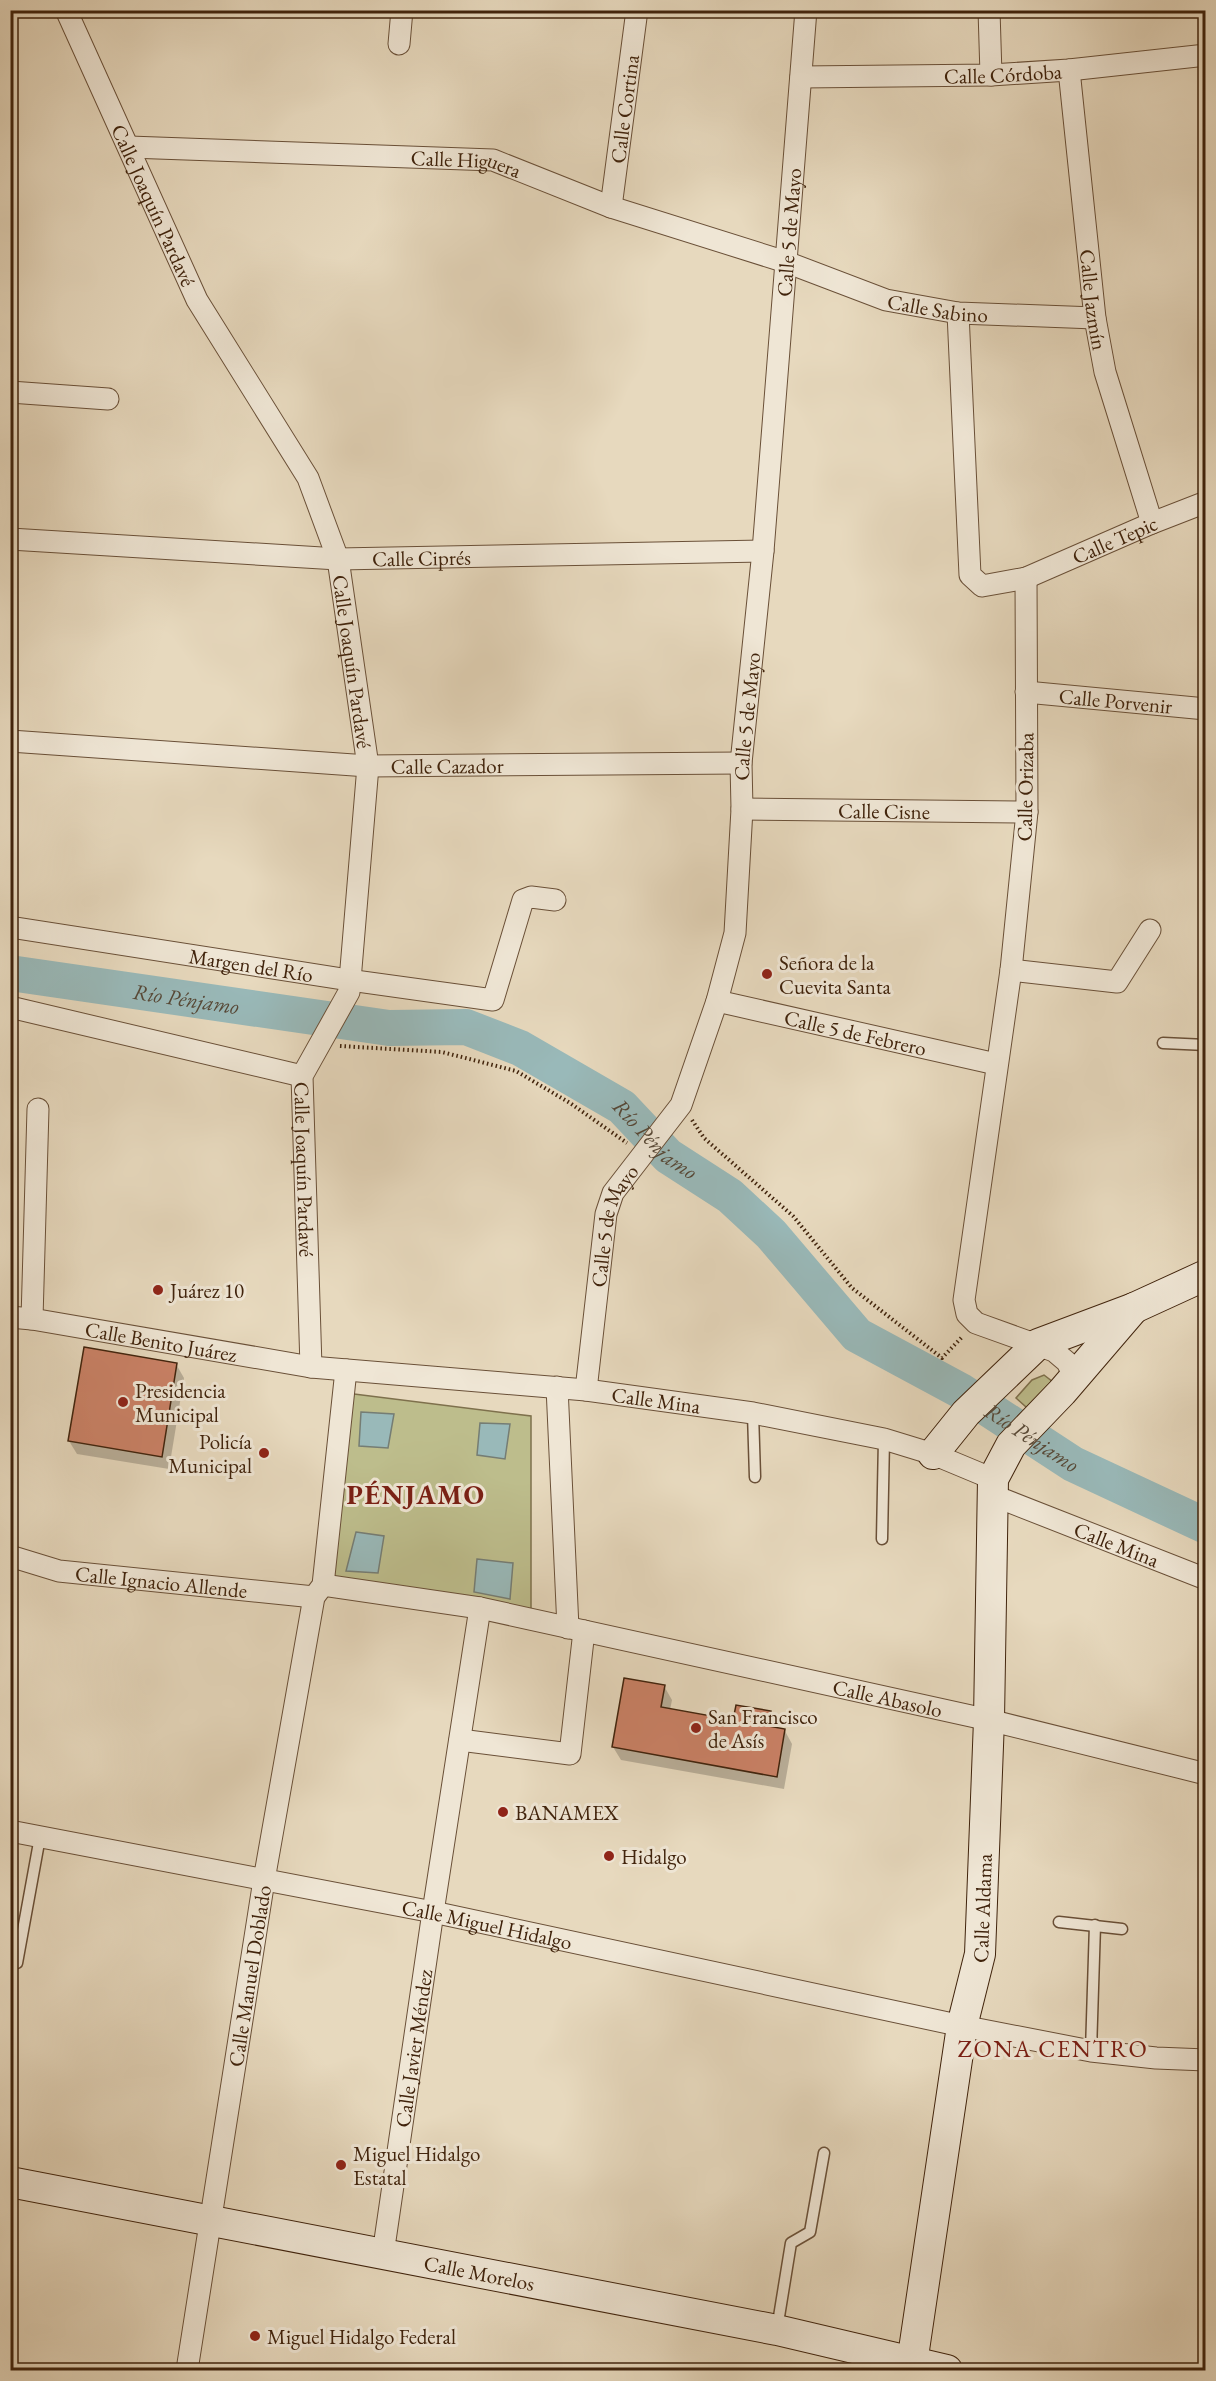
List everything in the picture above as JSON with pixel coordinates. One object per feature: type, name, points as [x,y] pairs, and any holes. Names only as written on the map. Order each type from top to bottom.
[{"type":"street","name":"Calle Joaquín Pardavé","points":[[66,10],[197,300],[308,478],[338,559],[368,766],[349,986],[328,1031],[302,1076],[311,1366]]},
{"type":"street","points":[[399,44],[402,10]]},
{"type":"street","name":"Calle Cortina","points":[[611,207],[637,10]]},
{"type":"street","name":"Calle 5 de Mayo","points":[[586,1390],[606,1214],[613,1193],[681,1105],[717,1001],[735,933],[742,809],[741,764],[763,551],[806,10]]},
{"type":"street","points":[[989,10],[991,75]]},
{"type":"street","name":"Calle Córdoba","points":[[801,77],[991,75],[1069,70],[1206,55]]},
{"type":"street","name":"Calle Jazmín","points":[[1069,70],[1095,318],[1105,372],[1152,523]]},
{"type":"street","name":"Calle Higuera","points":[[129,147],[493,160],[611,207],[786,262]]},
{"type":"street","name":"Calle Sabino","points":[[786,262],[886,300],[958,313],[1095,318]]},
{"type":"street","points":[[958,313],[970,575],[982,586],[1026,578]]},
{"type":"street","points":[[10,392],[108,399]]},
{"type":"street","name":"Calle Tepic","points":[[1026,578],[1206,502]]},
{"type":"street","name":"Calle Ciprés","points":[[10,539],[338,559],[763,551]]},
{"type":"street","name":"Calle Orizaba","points":[[971,1319],[964,1300],[1011,970],[1027,812],[1026,578]]},
{"type":"street","name":"Calle Porvenir","points":[[1026,692],[1206,709]]},
{"type":"street","name":"Calle Cazador","points":[[10,741],[368,766],[741,764]]},
{"type":"street","name":"Calle Cisne","points":[[742,809],[1027,812]]},
{"type":"street","name":"Margen del Río","points":[[10,927],[349,986],[493,999],[523,900],[531,897],[555,900]]},
{"type":"street","points":[[1011,970],[1117,982],[1150,930]]},
{"type":"street","name":"Calle 5 de Febrero","points":[[717,1001],[996,1064]]},
{"type":"street","points":[[10,1007],[302,1076]]},
{"type":"street","points":[[32,1318],[38,1109]]},
{"type":"street","points":[[933,1454],[966,1413],[1038,1344],[1134,1308],[1206,1275]]},
{"type":"street","name":"Calle Aldama","points":[[911,2366],[962,2026],[980,1954],[989,1720],[993,1487],[1011,1444],[1068,1384],[1134,1308]]},
{"type":"street","name":"Calle Benito Juárez","points":[[10,1317],[32,1318],[311,1366]]},
{"type":"street","points":[[971,1319],[1054,1351],[1066,1362],[1068,1384]]},
{"type":"street","name":"Calle Mina","points":[[311,1366],[586,1390],[753,1413],[884,1439],[933,1454],[993,1487],[1206,1580]]},
{"type":"street","name":"Calle Manuel Doblado","points":[[187,2370],[264,1880],[319,1591],[346,1370]]},
{"type":"street","points":[[460,1740],[570,1754],[576,1629],[557,1387]]},
{"type":"street","name":"Calle Ignacio Allende","points":[[10,1556],[59,1572],[319,1591],[480,1608]]},
{"type":"street","name":"Calle Abasolo","points":[[480,1608],[989,1720],[1206,1774]]},
{"type":"street","name":"Calle Javier Méndez","points":[[383,2254],[480,1608]]},
{"type":"street","name":"Calle Miguel Hidalgo","points":[[10,1831],[433,1912],[962,2026],[1091,2051],[1156,2058],[1206,2060]]},
{"type":"street","name":"Calle Morelos","points":[[10,2182],[777,2330],[911,2366],[947,2370]]},
{"type":"lane","points":[[1163,1044],[1206,1045]]},
{"type":"lane","points":[[753,1413],[755,1477]]},
{"type":"lane","points":[[882,1539],[884,1439]]},
{"type":"lane","points":[[17,1964],[40,1837]]},
{"type":"lane","points":[[1059,1922],[1122,1929]]},
{"type":"lane","points":[[1091,2051],[1095,1925]]},
{"type":"lane","points":[[777,2330],[791,2243],[810,2232],[824,2152]]},
{"type":"path","points":[[328,1031],[334,1045],[442,1052],[516,1071],[570,1103],[633,1147],[629,1172]]},
{"type":"path","points":[[681,1105],[704,1138],[793,1216],[852,1288],[942,1358],[971,1319]]},
{"type":"green space","points":[[1044,1375],[1053,1382],[1034,1414],[1016,1398],[1032,1380]]},
{"type":"green space","points":[[346,1393],[531,1416],[531,1614],[330,1584]]},
{"type":"water","points":[[361,1412],[394,1414],[388,1448],[359,1446]]},
{"type":"water","points":[[480,1423],[510,1424],[505,1459],[477,1455]]},
{"type":"water","points":[[356,1532],[384,1536],[378,1573],[346,1571]]},
{"type":"water","points":[[477,1559],[513,1563],[510,1599],[474,1592]]},
{"type":"building","name":"Presidencia Municipal","points":[[84,1347],[177,1363],[162,1457],[68,1441]]},
{"type":"building","name":"San Francisco de Asís","points":[[624,1678],[665,1685],[661,1707],[733,1720],[736,1705],[771,1711],[768,1726],[785,1729],[777,1777],[612,1747]]},
{"type":"waterway","name":"Río Pénjamo","points":[[10,973],[389,1028],[466,1027],[520,1048],[622,1107],[668,1156],[730,1196],[771,1234],[857,1335],[961,1391],[1073,1464],[1206,1526]]},
{"type":"place","name":"Señora de la Cuevita Santa","points":[[767,974]]},
{"type":"place","name":"Juárez 10","points":[[158,1290]]},
{"type":"place","name":"Presidencia Municipal","points":[[123,1402]]},
{"type":"place","name":"Policía Municipal","points":[[264,1453]]},
{"type":"place","name":"San Francisco de Asís","points":[[696,1728]]},
{"type":"place","name":"BANAMEX","points":[[503,1812]]},
{"type":"place","name":"Hidalgo","points":[[609,1856]]},
{"type":"place","name":"Miguel Hidalgo Estatal","points":[[341,2165]]},
{"type":"place","name":"Miguel Hidalgo Federal","points":[[255,2336]]},
{"type":"district","name":"PÉNJAMO","points":[[416,1494]]},
{"type":"district","name":"ZONA CENTRO","points":[[1053,2048]]}]
